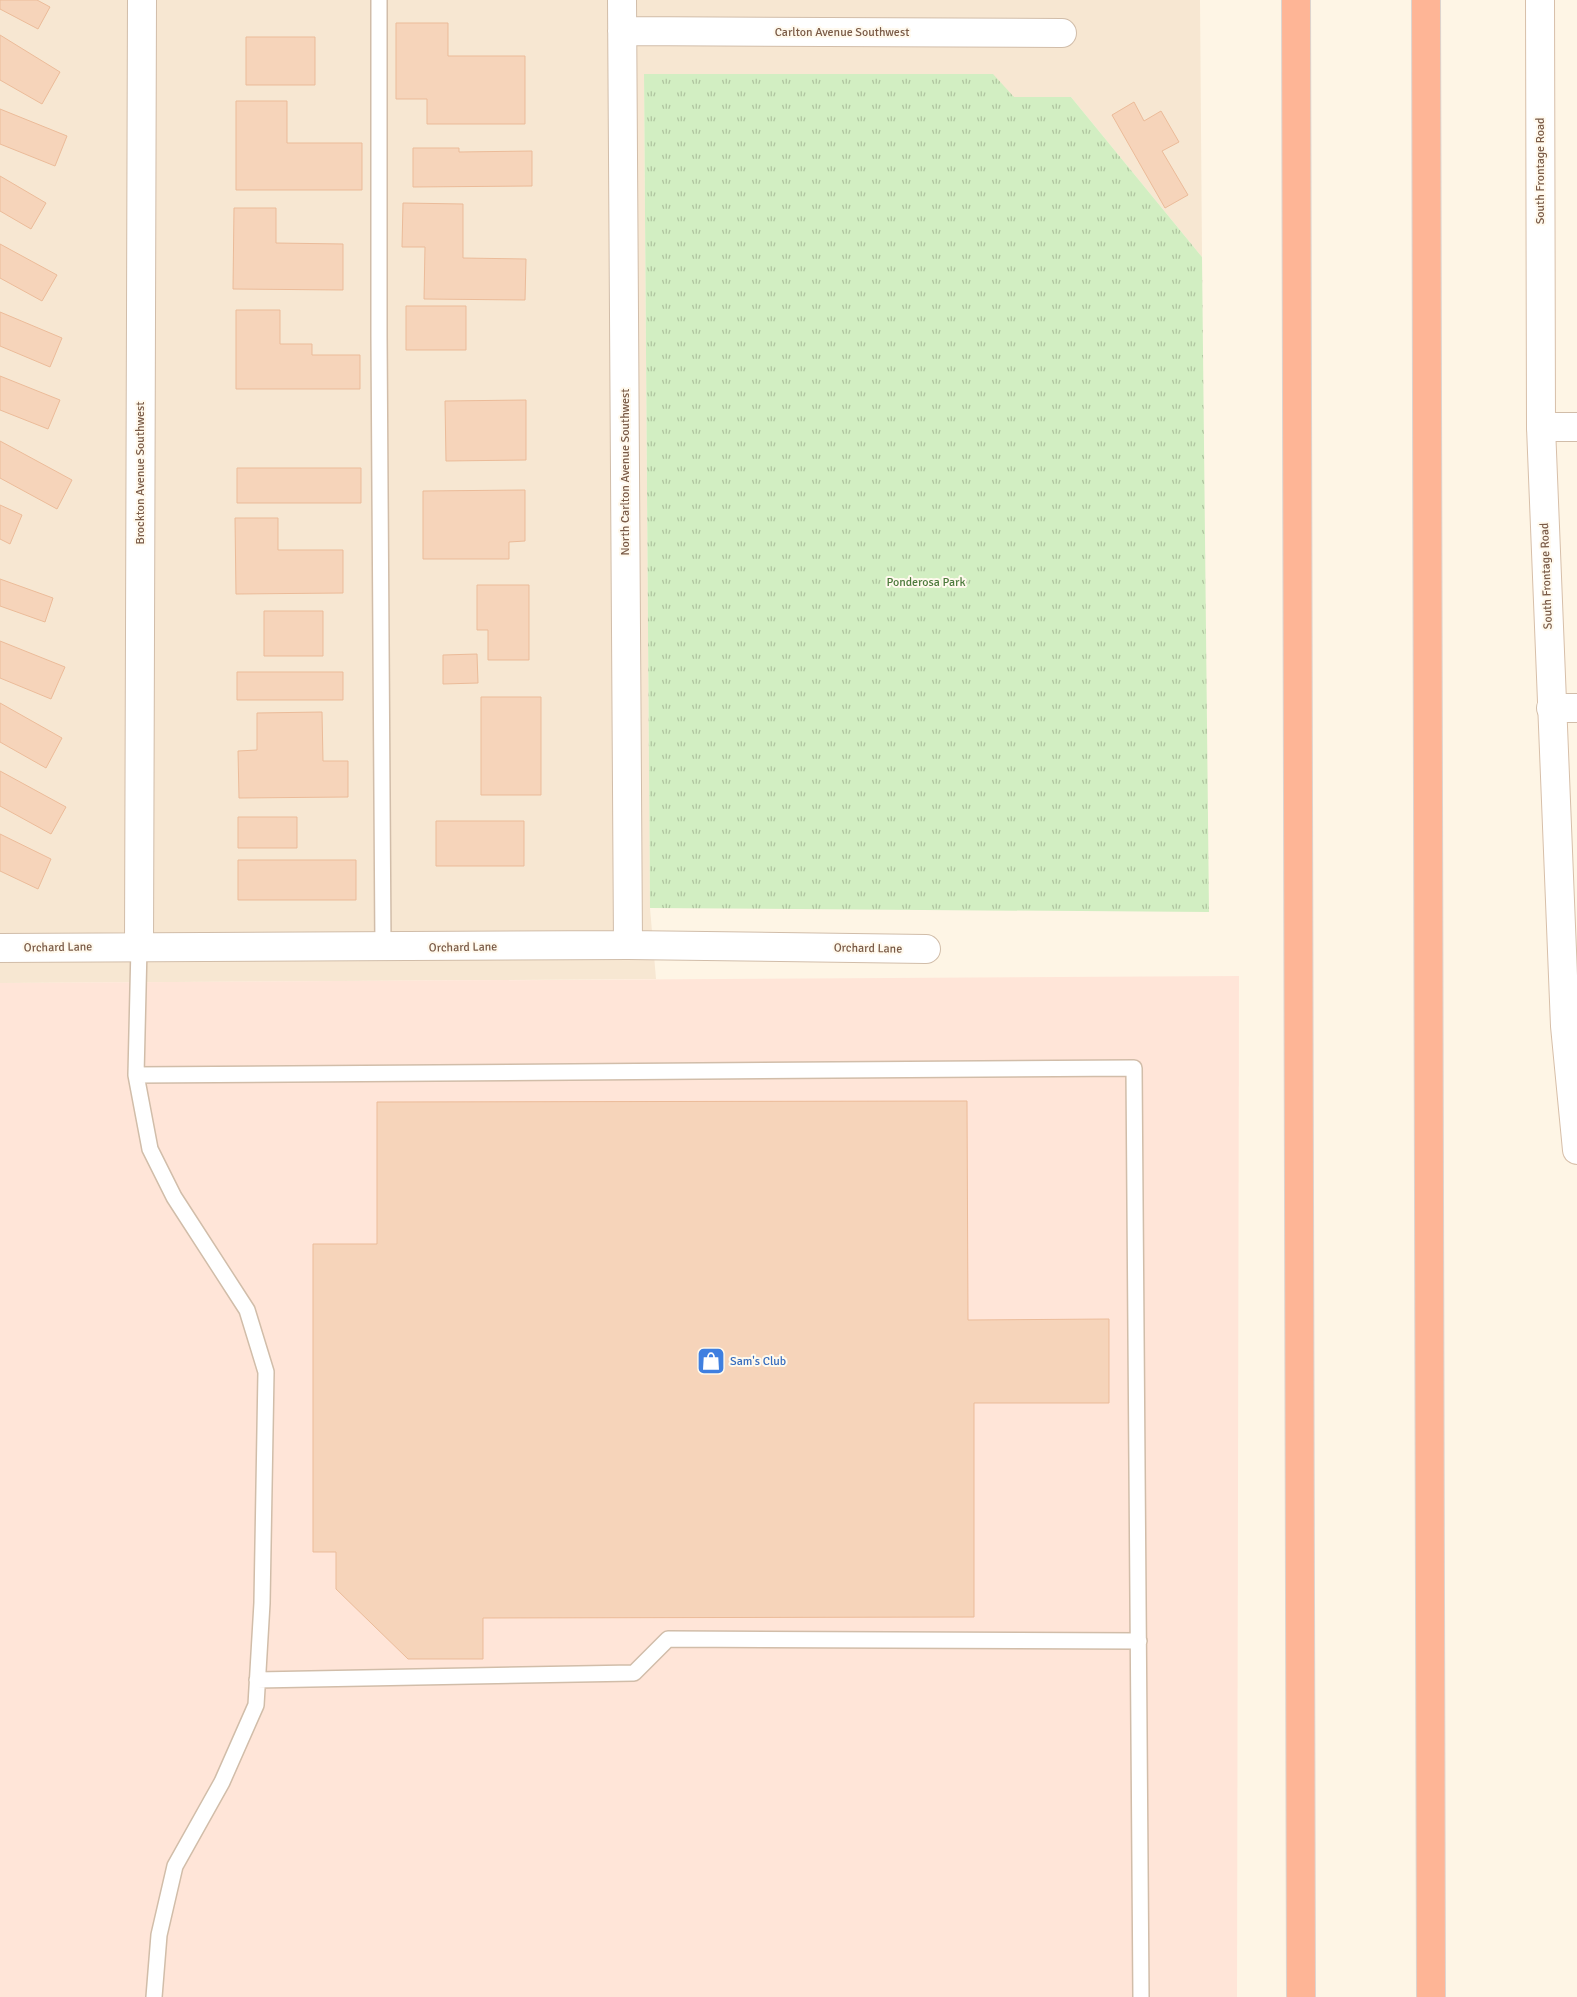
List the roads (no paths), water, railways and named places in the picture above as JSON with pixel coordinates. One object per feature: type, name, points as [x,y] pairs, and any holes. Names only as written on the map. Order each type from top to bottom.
[{"type":"highway","points":[[1296,0],[1301,1997]]},
{"type":"highway","points":[[1426,0],[1431,1997]]},
{"type":"street","name":"Brockton Avenue Southwest","points":[[138,946],[142,0]]},
{"type":"street","name":"North Carlton Avenue Southwest","points":[[622,0],[628,945]]},
{"type":"street","name":"South Frontage Road","points":[[1540,0],[1541,427],[1564,708],[1565,1026],[1577,1150]]},
{"type":"street","name":"Carlton Avenue Southwest","points":[[622,31],[1062,32]]},
{"type":"street","points":[[1541,427],[1577,427]]},
{"type":"street","name":"Orchard Lane","points":[[0,948],[138,946],[383,948],[628,945],[926,949]]},
{"type":"lane","points":[[379,0],[383,948]]},
{"type":"lane","points":[[138,946],[136,1075],[150,1148],[174,1197],[247,1310],[266,1372],[262,1586],[256,1704],[222,1782],[175,1866],[159,1935],[154,1997]]},
{"type":"lane","points":[[136,1075],[1134,1068],[1141,1997]]},
{"type":"lane","points":[[258,1680],[634,1673],[668,1639],[1139,1641]]},
{"type":"place","name":"Sam's Club","points":[[711,1361]]},
{"type":"park label","name":"Ponderosa Park","points":[[926,582]]}]
